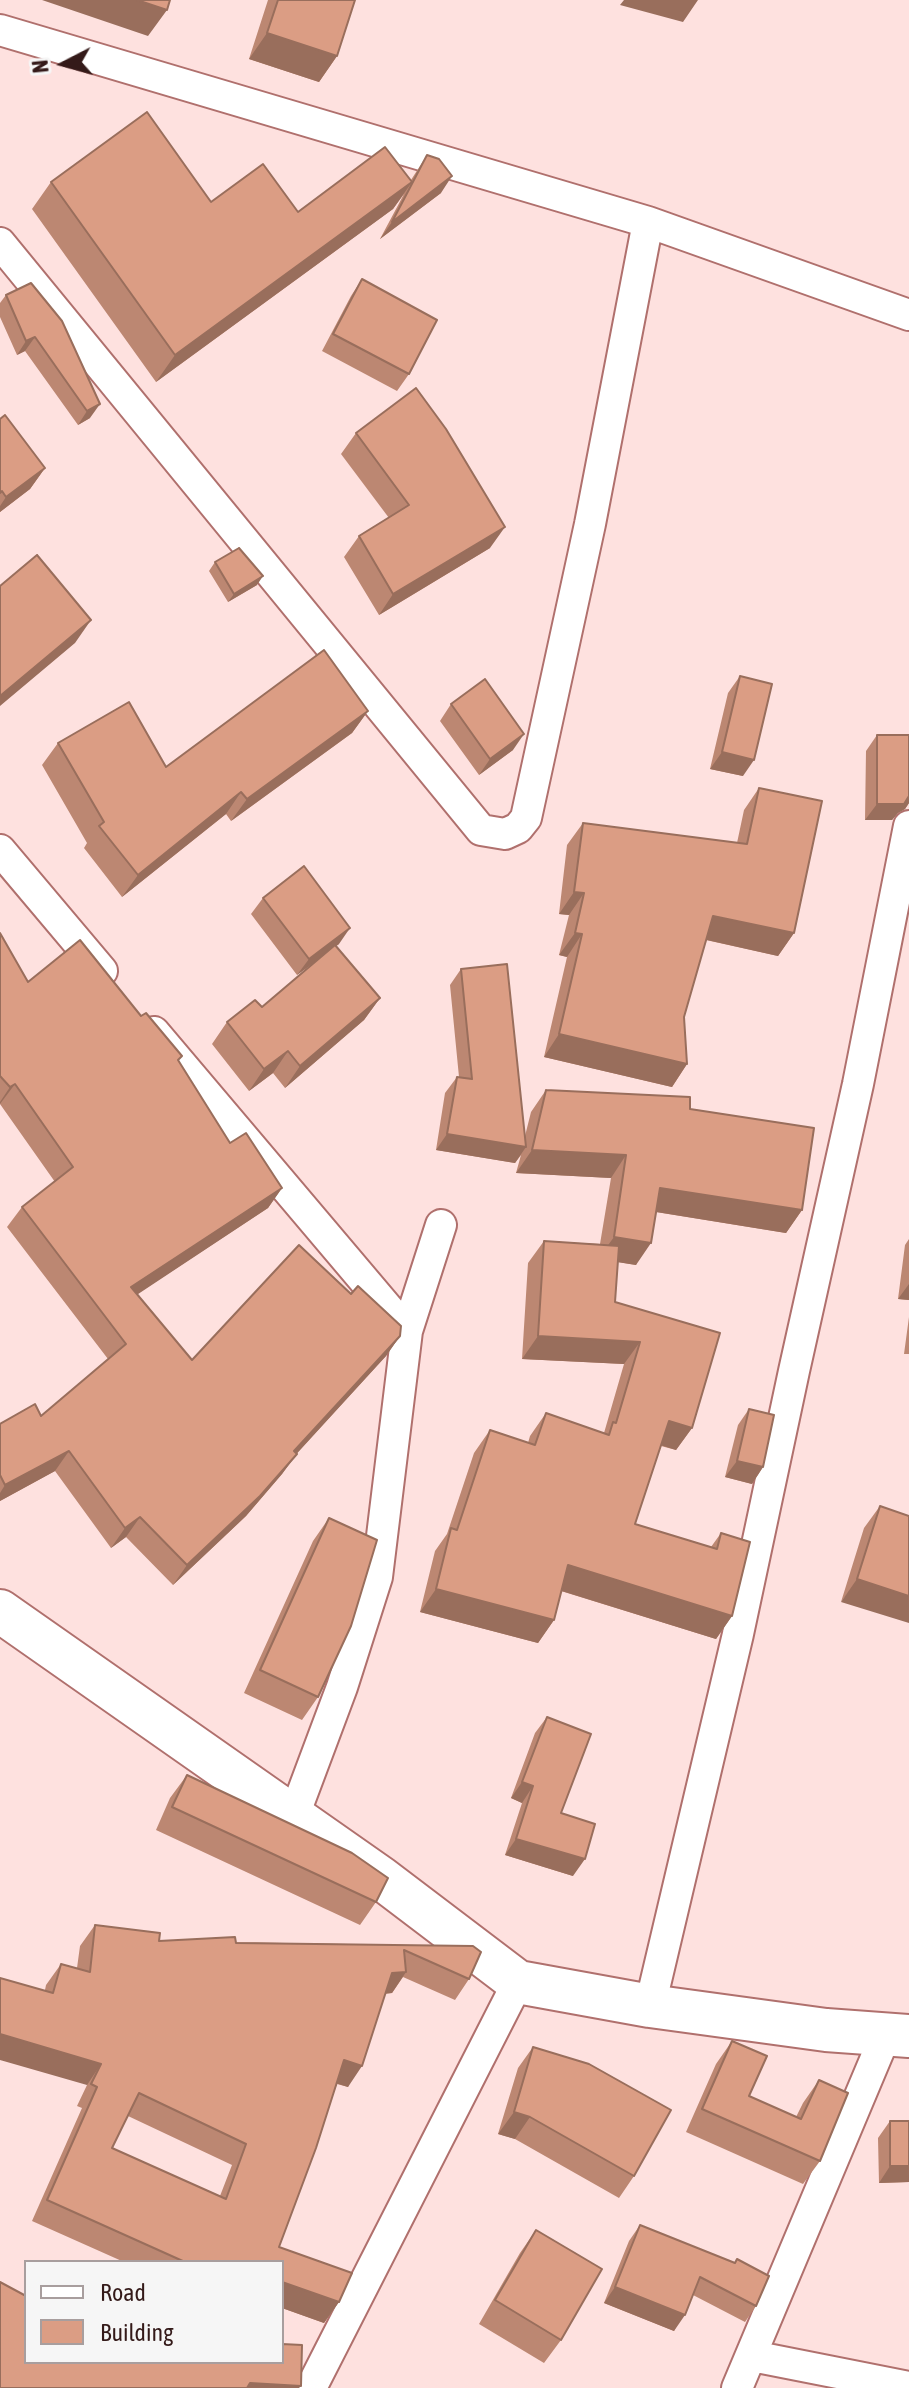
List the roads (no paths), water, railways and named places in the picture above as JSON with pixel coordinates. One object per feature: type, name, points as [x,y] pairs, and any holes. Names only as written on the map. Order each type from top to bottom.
[{"type":"street","points":[[0,30],[648,222],[909,315]]},
{"type":"street","points":[[0,243],[481,830],[505,834],[518,828],[526,818],[590,524],[648,222]]},
{"type":"street","points":[[650,2006],[738,1634],[858,1084],[909,826]]},
{"type":"street","points":[[0,850],[407,1331]]},
{"type":"street","points":[[293,1818],[342,1687],[377,1577],[407,1331],[441,1225]]},
{"type":"street","points":[[0,1611],[381,1878],[518,1982],[650,2006],[826,2030],[897,2035],[737,2388]]},
{"type":"street","points":[[311,2388],[518,1982]]},
{"type":"street","points":[[752,2356],[909,2387]]}]
